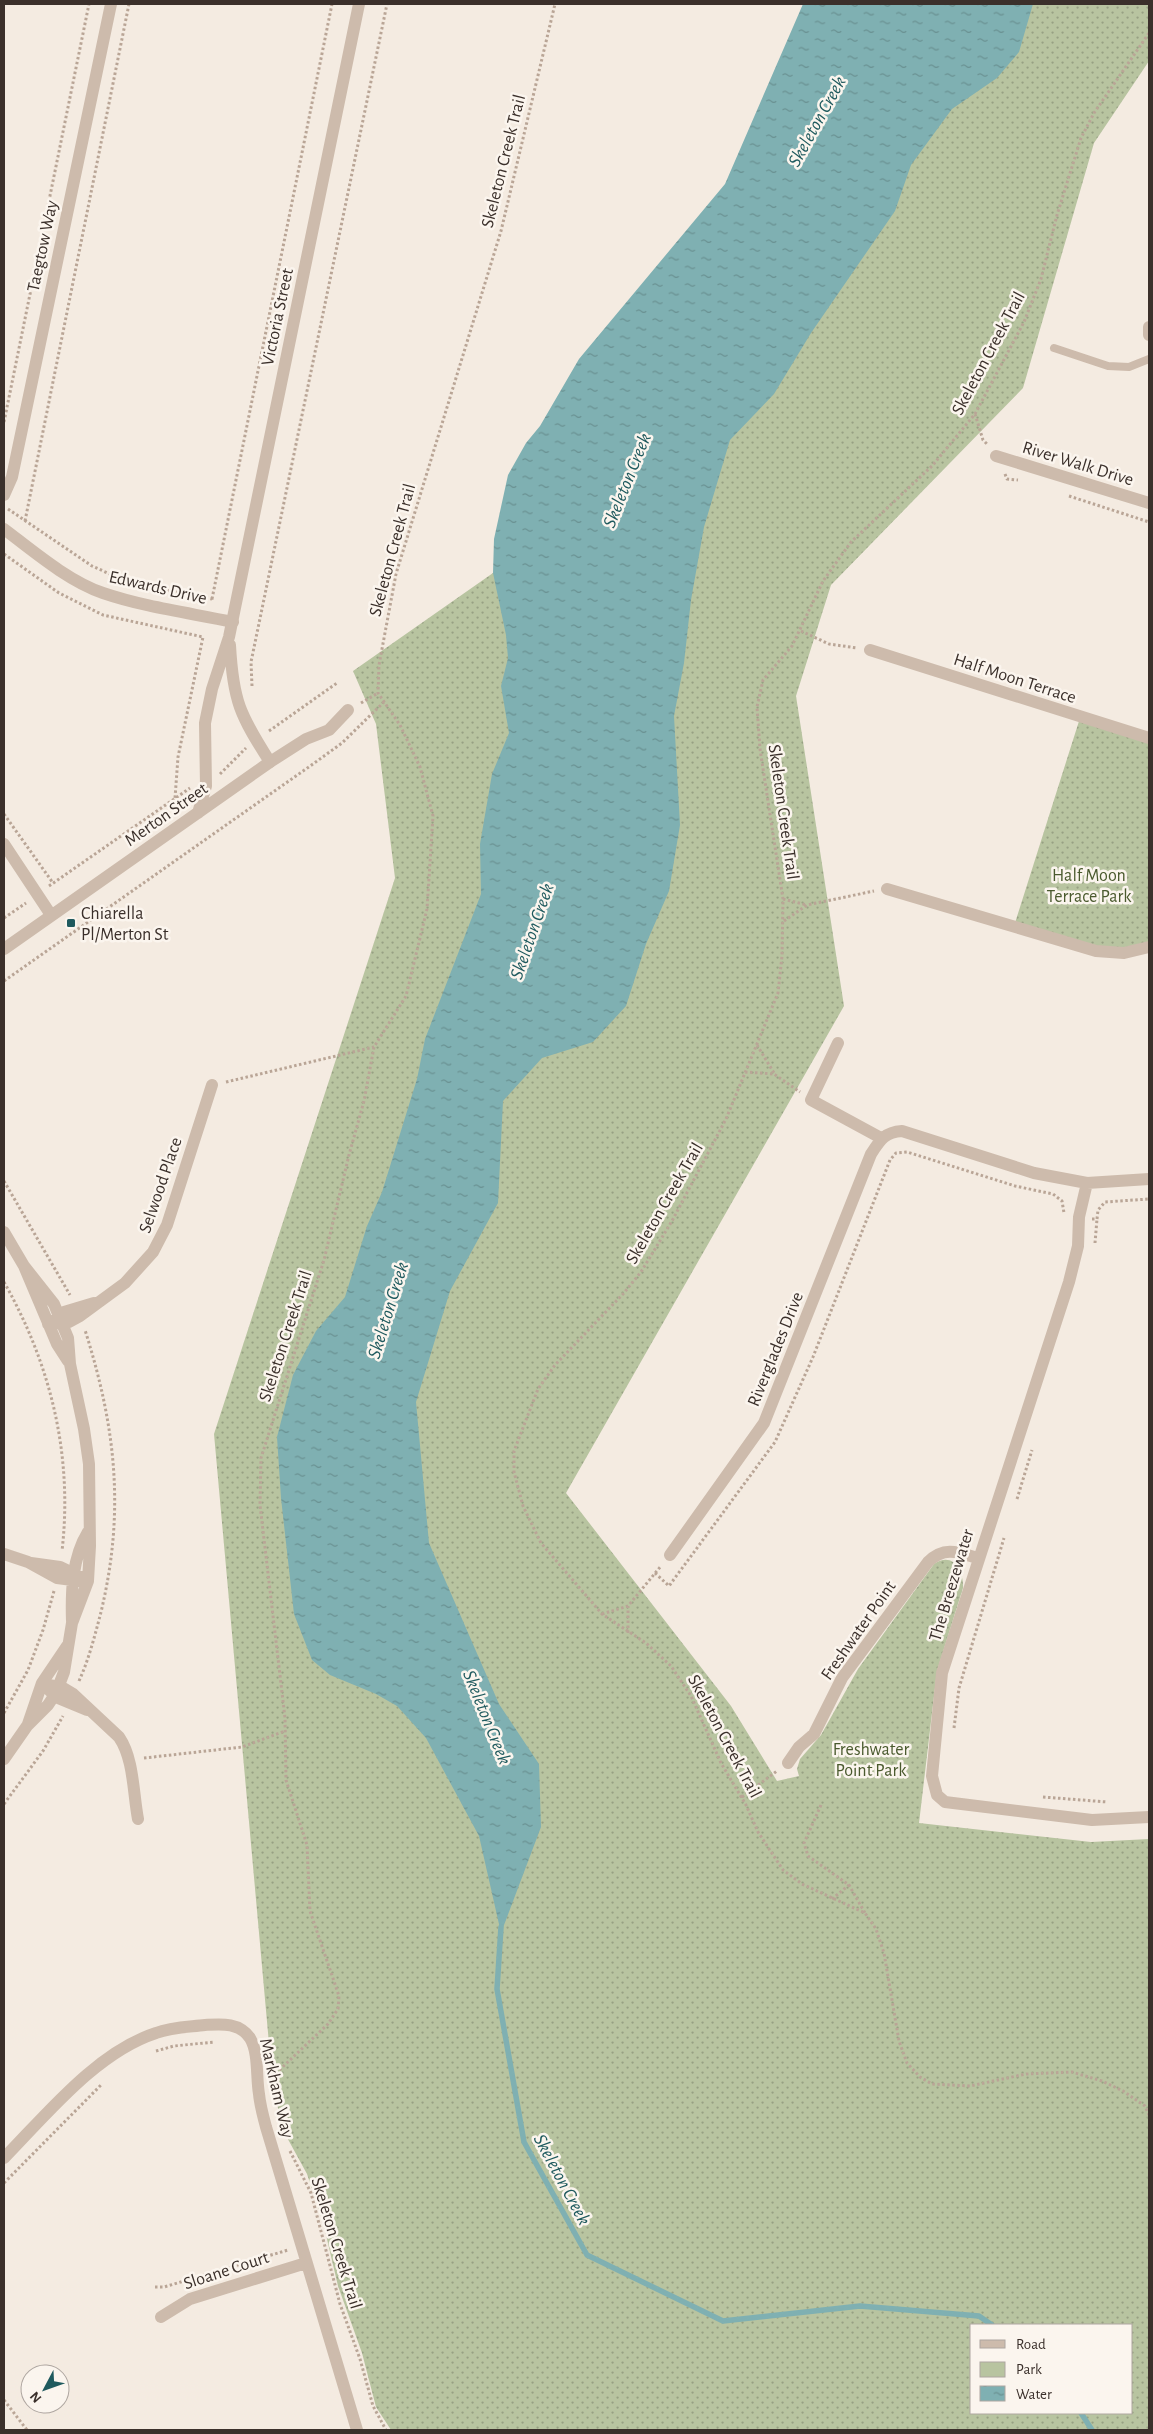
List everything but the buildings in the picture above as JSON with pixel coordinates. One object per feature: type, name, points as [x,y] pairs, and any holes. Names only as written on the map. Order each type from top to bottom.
[{"type":"street","name":"Taegtow Way","points":[[4,495],[12,477],[111,4]]},
{"type":"street","name":"Victoria Street","points":[[198,813],[206,782],[206,723],[212,689],[233,622],[359,4]]},
{"type":"street","points":[[1149,326],[1149,335]]},
{"type":"street","name":"River Walk Drive","points":[[996,456],[1149,503]]},
{"type":"street","name":"Edwards Drive","points":[[4,529],[58,569],[101,592],[233,622]]},
{"type":"street","name":"Victoria Street","points":[[229,637],[234,694],[240,713],[270,762]]},
{"type":"street","name":"Half Moon Terrace","points":[[870,650],[1149,738]]},
{"type":"street","name":"Merton Street","points":[[4,949],[270,762],[306,739],[329,730],[348,710]]},
{"type":"street","points":[[4,844],[51,915]]},
{"type":"street","points":[[887,888],[1096,951],[1124,953],[1149,947]]},
{"type":"street","points":[[838,1043],[810,1100],[880,1138],[890,1132],[902,1131],[1034,1173],[1087,1183],[1149,1179]]},
{"type":"street","name":"Selwood Place","points":[[48,1324],[61,1319],[80,1316],[114,1292],[135,1274],[160,1240],[212,1085]]},
{"type":"street","name":"Riverglades Drive","points":[[670,1555],[764,1423],[871,1154],[880,1138]]},
{"type":"street","name":"The Breezewater","points":[[1087,1183],[1079,1218],[1078,1246],[1069,1282],[942,1673],[932,1770],[937,1795],[945,1802],[1092,1820],[1149,1817]]},
{"type":"street","points":[[4,1232],[24,1266],[48,1324],[70,1364]]},
{"type":"street","points":[[4,1759],[27,1726],[48,1705],[64,1672],[66,1646],[72,1623],[88,1581],[90,1546],[88,1532],[89,1464],[84,1429],[70,1364],[68,1338],[61,1319],[47,1293],[24,1266]]},
{"type":"street","points":[[72,1623],[71,1596],[74,1577],[80,1545],[88,1532]]},
{"type":"street","name":"Freshwater Point","points":[[788,1764],[799,1747],[814,1734],[842,1678],[928,1562],[937,1553],[945,1552],[958,1552],[978,1558]]},
{"type":"street","points":[[4,1554],[88,1581]]},
{"type":"street","points":[[27,1726],[42,1683],[66,1646]]},
{"type":"street","points":[[42,1683],[56,1691],[69,1704],[89,1711],[119,1737],[124,1744],[138,1819]]},
{"type":"street","name":"Markham Way","points":[[4,2158],[88,2074],[116,2052],[146,2036],[166,2030],[219,2024],[233,2025],[245,2032],[253,2046],[261,2109],[302,2248],[300,2265],[358,2430]]},
{"type":"street","name":"Sloane Court","points":[[161,2317],[190,2299],[300,2265]]},
{"type":"lane","points":[[1054,348],[1108,366],[1129,367],[1149,359]]},
{"type":"path","points":[[4,422],[89,4]]},
{"type":"path","points":[[25,521],[129,4]]},
{"type":"path","points":[[175,798],[178,757],[212,599],[332,4]]},
{"type":"path","points":[[254,694],[251,662],[386,4]]},
{"type":"path","name":"Skeleton Creek Trail","points":[[269,2080],[328,2024],[338,2009],[339,1996],[310,1911],[306,1845],[286,1780],[285,1730],[260,1505],[261,1458],[324,1260],[364,1101],[374,1047],[406,996],[427,909],[433,816],[420,767],[400,725],[378,693],[379,665],[396,574],[501,231],[555,4]]},
{"type":"path","name":"Skeleton Creek Trail","points":[[865,1913],[802,1884],[783,1870],[758,1832],[742,1797],[721,1763],[692,1696],[671,1666],[646,1643],[628,1633],[602,1614],[541,1543],[523,1506],[514,1472],[514,1451],[538,1389],[555,1365],[623,1294],[641,1272],[667,1230],[726,1118],[778,993],[784,921],[783,899],[760,749],[757,707],[763,680],[792,646],[801,632],[823,581],[850,542],[932,466],[974,414],[1024,322],[1041,279],[1062,196],[1081,138],[1094,113],[1149,34]]},
{"type":"path","points":[[974,414],[983,440],[996,456]]},
{"type":"path","points":[[4,506],[92,566],[130,582],[212,599]]},
{"type":"path","points":[[4,554],[59,593],[103,615],[204,637]]},
{"type":"path","points":[[801,632],[828,644],[870,650]]},
{"type":"path","points":[[4,918],[175,798],[228,768],[240,753],[256,740],[337,683]]},
{"type":"path","points":[[348,710],[378,693]]},
{"type":"path","points":[[4,981],[342,743],[384,702]]},
{"type":"path","points":[[267,723],[270,730]]},
{"type":"path","points":[[4,814],[53,883]]},
{"type":"path","points":[[784,921],[807,905],[887,888]]},
{"type":"path","points":[[783,899],[807,905]]},
{"type":"path","points":[[757,1045],[774,1074],[810,1100]]},
{"type":"path","points":[[212,1085],[327,1060],[374,1047]]},
{"type":"path","points":[[745,1072],[774,1074]]},
{"type":"path","points":[[655,1573],[669,1586],[775,1442],[810,1365],[890,1160],[896,1153],[907,1152],[1025,1189],[1053,1194],[1062,1201],[1066,1215],[1097,1219]]},
{"type":"path","points":[[1095,1245],[1098,1210],[1105,1202],[1149,1199]]},
{"type":"path","points":[[4,1282],[22,1314],[40,1357],[54,1407],[63,1451],[65,1491],[58,1572],[43,1630],[28,1670],[4,1713]]},
{"type":"path","points":[[1016,1502],[1035,1442]]},
{"type":"path","points":[[953,1733],[959,1688],[1004,1537]]},
{"type":"path","points":[[602,1614],[628,1606],[670,1555]]},
{"type":"path","points":[[628,1606],[628,1633]]},
{"type":"path","points":[[128,1761],[242,1747],[285,1730]]},
{"type":"path","points":[[742,1797],[788,1764]]},
{"type":"path","points":[[1039,1796],[1113,1802]]},
{"type":"path","points":[[820,1805],[804,1843],[808,1856],[849,1885],[876,1929],[884,1953],[900,2041],[908,2063],[920,2077],[932,2084],[951,2087],[970,2086],[1026,2074],[1072,2072],[1102,2080],[1123,2090],[1147,2107],[1149,2115]]},
{"type":"path","points":[[832,1899],[849,1885]]},
{"type":"path","points":[[150,2054],[174,2046],[220,2041]]},
{"type":"path","points":[[4,2183],[104,2082]]},
{"type":"path","name":"Skeleton Creek Trail","points":[[288,2147],[306,2180],[325,2242],[334,2286],[360,2358],[367,2390],[377,2417],[386,2430]]},
{"type":"path","points":[[285,2240],[288,2250],[300,2265]]},
{"type":"path","points":[[155,2287],[164,2287],[288,2250],[325,2242]]},
{"type":"path","points":[[4,2400],[27,2430]]},
{"type":"green space","name":"Freshwater Point Park","points":[[898,4],[1149,4],[1149,61],[1094,143],[1023,388],[831,585],[796,696],[844,1006],[566,1493],[731,1706],[777,1781],[799,1776],[797,1769],[800,1759],[821,1735],[858,1669],[934,1564],[947,1560],[952,1561],[956,1565],[962,1575],[963,1588],[937,1671],[919,1823],[1091,1842],[1149,1839],[1149,2430],[391,2430],[376,2407],[362,2353],[338,2286],[323,2222],[307,2174],[284,2132],[273,2088],[214,1434],[395,878],[376,724],[353,671],[493,573],[618,528]]},
{"type":"green space","name":"Half Moon Terrace Park","points":[[1080,718],[1149,738],[1149,947],[1124,953],[1014,926]]},
{"type":"water","points":[[803,4],[1033,4],[1019,52],[997,78],[952,109],[911,165],[895,211],[811,333],[774,394],[730,440],[704,527],[691,600],[684,663],[674,716],[680,825],[669,891],[646,944],[626,1006],[593,1042],[542,1058],[503,1101],[498,1203],[450,1291],[416,1402],[429,1543],[499,1704],[539,1764],[541,1827],[501,1933],[479,1836],[426,1738],[397,1706],[376,1694],[330,1675],[312,1660],[294,1614],[281,1498],[277,1437],[293,1375],[316,1331],[345,1297],[367,1226],[382,1192],[417,1079],[425,1039],[481,894],[480,844],[492,774],[509,733],[501,686],[508,658],[506,635],[493,573],[494,539],[508,475],[526,443],[540,426],[579,359],[725,184]]},
{"type":"waterway","name":"Skeleton Creek","points":[[501,1927],[497,1989],[524,2142],[587,2255],[723,2321],[860,2306],[979,2316],[991,2324]]},
{"type":"waterway","name":"Skeleton Creek","points":[[1082,2414],[1092,2430]]},
{"type":"place","name":"Chiarella Pl/Merton St","points":[[71,923]]}]
